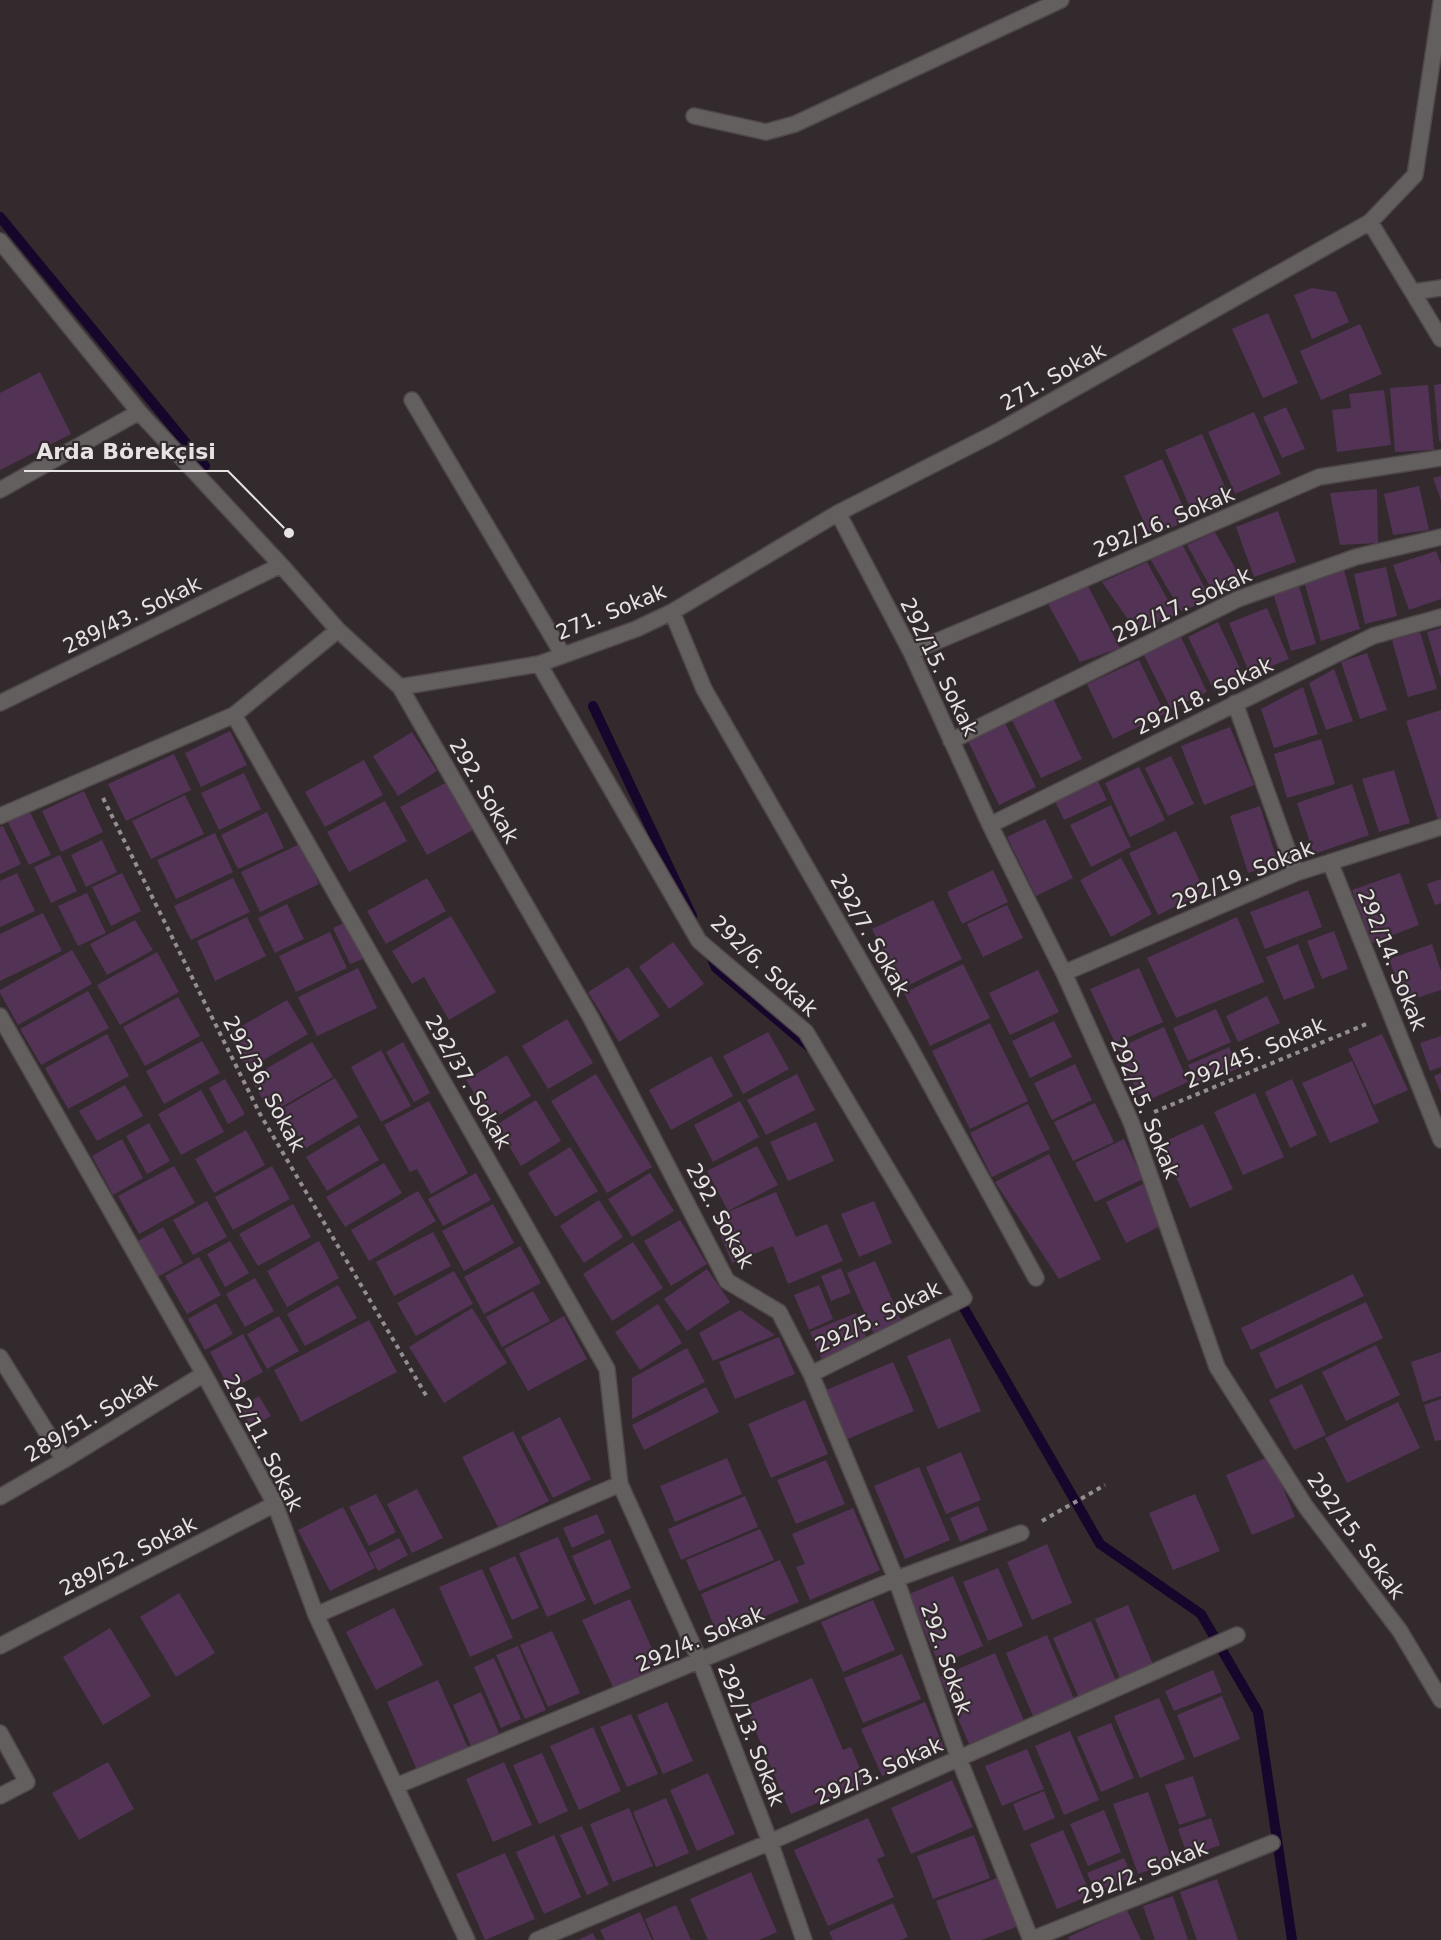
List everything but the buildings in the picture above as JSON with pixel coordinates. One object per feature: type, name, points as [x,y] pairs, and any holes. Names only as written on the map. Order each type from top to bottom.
[{"type":"street","points":[[694,116],[766,132],[795,124],[1061,0]]},
{"type":"street","name":"271. Sokak","points":[[400,687],[539,664],[636,629],[672,612],[838,513],[997,432],[1370,222],[1415,175],[1441,3]]},
{"type":"street","points":[[1370,222],[1441,339]]},
{"type":"street","name":"292. Sokak","points":[[0,241],[139,412],[338,630],[400,687],[591,1018],[727,1281],[779,1312],[811,1374],[896,1579],[959,1759],[1031,1940]]},
{"type":"street","points":[[1413,292],[1441,288]]},
{"type":"street","points":[[412,400],[563,655]]},
{"type":"street","points":[[0,490],[139,412]]},
{"type":"street","name":"292/16. Sokak","points":[[911,652],[1319,477],[1441,458]]},
{"type":"street","name":"292/15. Sokak","points":[[838,513],[911,652],[990,825],[1064,973],[1131,1122],[1217,1367],[1306,1507],[1400,1631],[1441,1700]]},
{"type":"street","name":"292/17. Sokak","points":[[951,741],[1238,599],[1356,557],[1441,537]]},
{"type":"street","name":"289/43. Sokak","points":[[0,703],[281,565]]},
{"type":"street","name":"292/7. Sokak","points":[[672,612],[704,689],[908,1044],[1036,1278]]},
{"type":"street","name":"292/18. Sokak","points":[[990,825],[1373,636],[1441,617]]},
{"type":"street","points":[[0,816],[234,715],[338,630]]},
{"type":"street","name":"292/6. Sokak","points":[[539,664],[699,941],[806,1032],[964,1298]]},
{"type":"street","points":[[1235,703],[1296,873]]},
{"type":"street","name":"292/37. Sokak","points":[[234,715],[607,1369],[620,1484]]},
{"type":"street","name":"292/19. Sokak","points":[[1064,973],[1296,873],[1441,827]]},
{"type":"street","name":"292/14. Sokak","points":[[1330,862],[1441,1140]]},
{"type":"street","name":"292/11. Sokak","points":[[0,1016],[204,1374],[275,1504],[316,1615],[467,1940]]},
{"type":"street","name":"292/5. Sokak","points":[[811,1374],[964,1298]]},
{"type":"street","points":[[0,1357],[64,1460]]},
{"type":"street","name":"289/51. Sokak","points":[[0,1497],[204,1374]]},
{"type":"street","points":[[316,1615],[620,1484]]},
{"type":"street","name":"292/13. Sokak","points":[[620,1484],[700,1661],[770,1842],[804,1940]]},
{"type":"street","name":"289/52. Sokak","points":[[0,1646],[275,1504]]},
{"type":"street","name":"292/4. Sokak","points":[[396,1786],[896,1579],[1021,1533]]},
{"type":"street","name":"292/3. Sokak","points":[[537,1940],[770,1842],[1237,1635]]},
{"type":"street","points":[[0,1733],[27,1782],[0,1796]]},
{"type":"street","name":"292/2. Sokak","points":[[1031,1940],[1272,1843]]},
{"type":"path","name":"292/36. Sokak","points":[[92,776],[260,1114],[427,1397]]},
{"type":"path","name":"292/45. Sokak","points":[[1131,1122],[1391,1014]]},
{"type":"path","points":[[1021,1533],[1105,1485]]},
{"type":"waterway","points":[[0,217],[205,466]]},
{"type":"waterway","points":[[593,706],[692,916]]},
{"type":"waterway","points":[[709,951],[716,968],[814,1051]]},
{"type":"waterway","points":[[957,1296],[1100,1544],[1201,1614],[1258,1712],[1292,1940]]},
{"type":"place","name":"Arda Börekçisi","points":[[289,533]]}]
